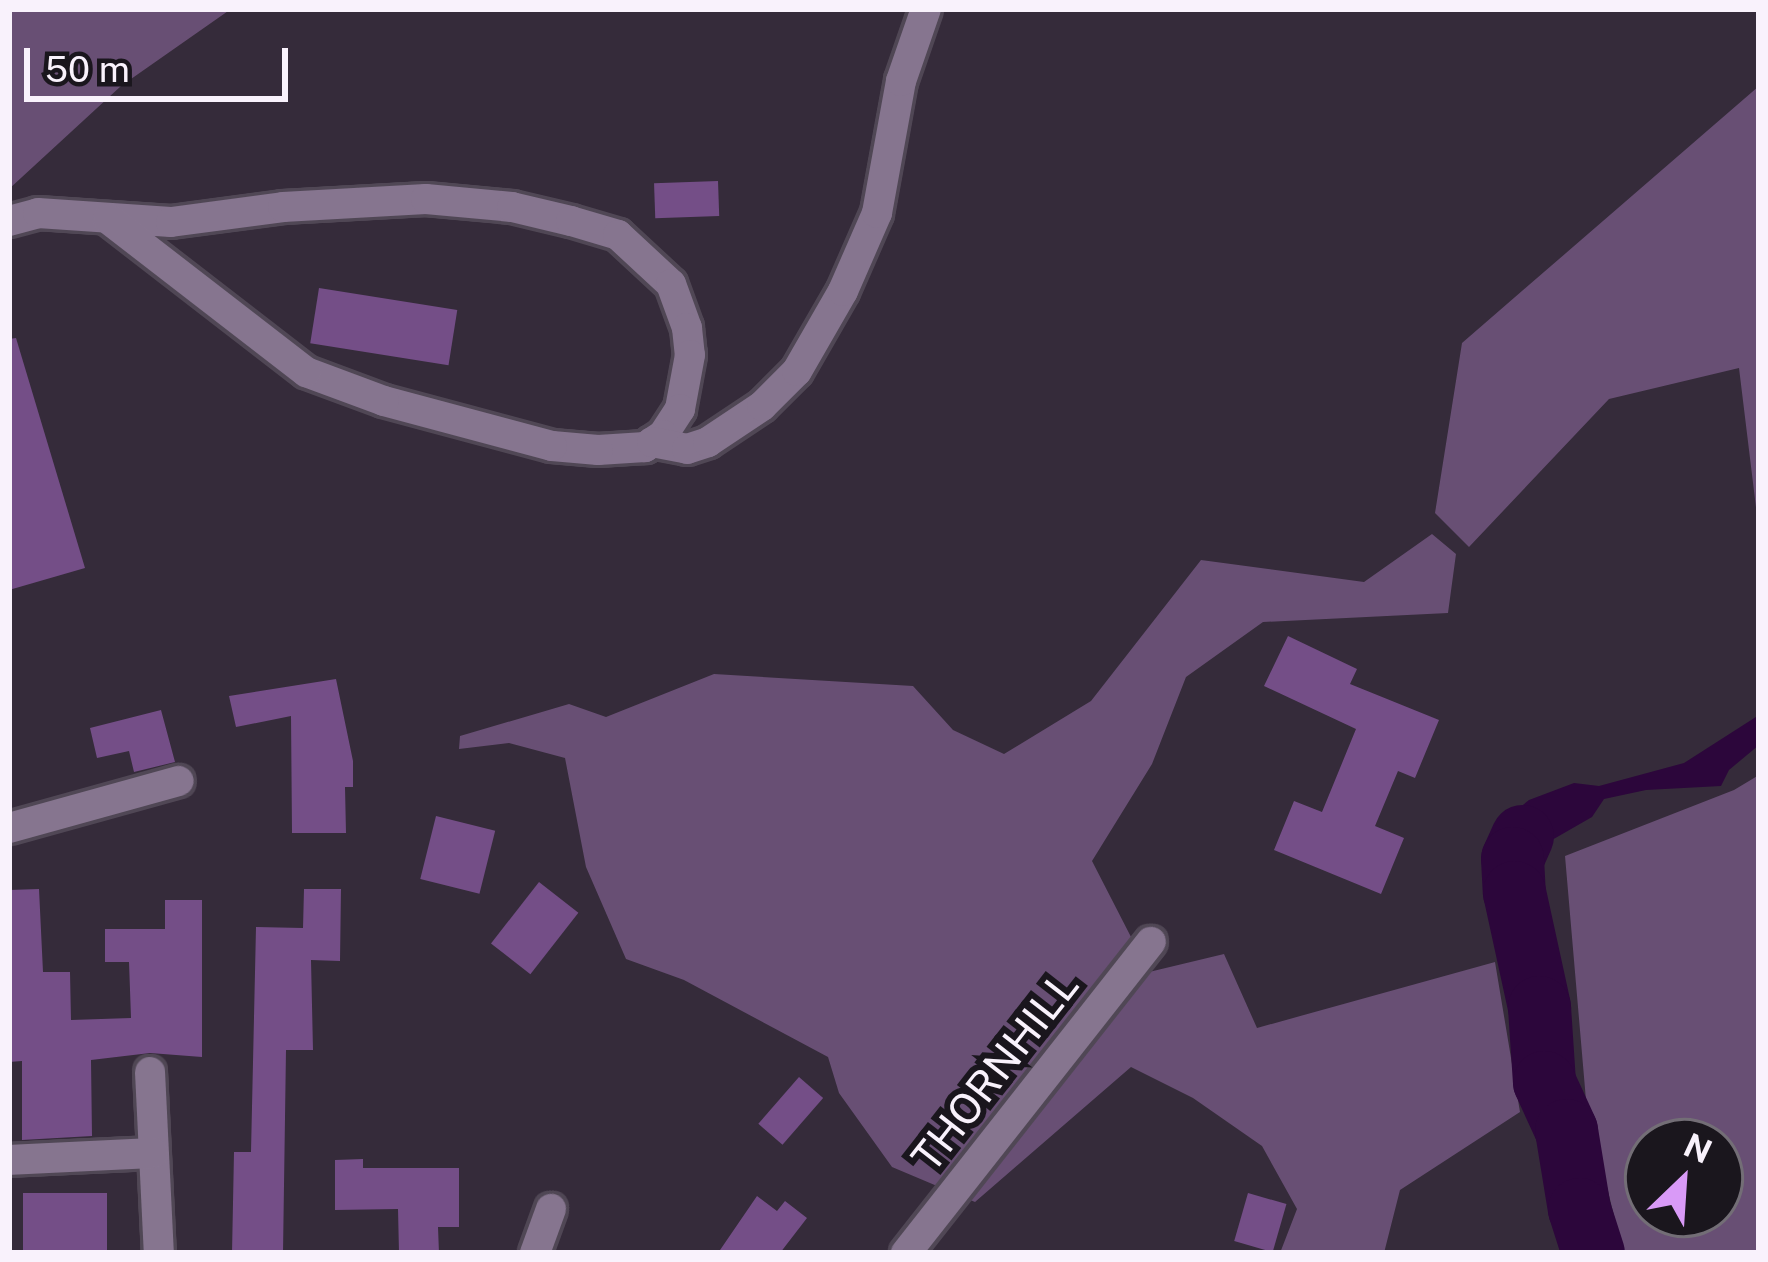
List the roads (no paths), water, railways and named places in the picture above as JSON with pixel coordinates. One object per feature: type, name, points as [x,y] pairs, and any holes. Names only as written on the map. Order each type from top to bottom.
[{"type":"street","points":[[108,219],[319,379],[552,446],[598,450],[652,442],[687,449],[708,442],[762,406],[796,371],[843,291],[878,213],[901,81],[926,9]]},
{"type":"street","points":[[9,221],[38,213],[170,222],[283,207],[426,200],[512,207],[618,235],[671,284],[687,328],[690,355],[680,409],[652,442]]},
{"type":"street","points":[[9,828],[179,781]]},
{"type":"street","name":"THORNHILL","points":[[906,1253],[1151,942]]},
{"type":"street","points":[[149,1072],[159,1253]]},
{"type":"street","points":[[9,1160],[154,1154]]},
{"type":"street","points":[[535,1253],[551,1209]]},
{"type":"waterway","points":[[1522,836],[1512,858],[1514,892],[1539,1007],[1544,1082],[1566,1130],[1579,1209],[1593,1253]]}]
